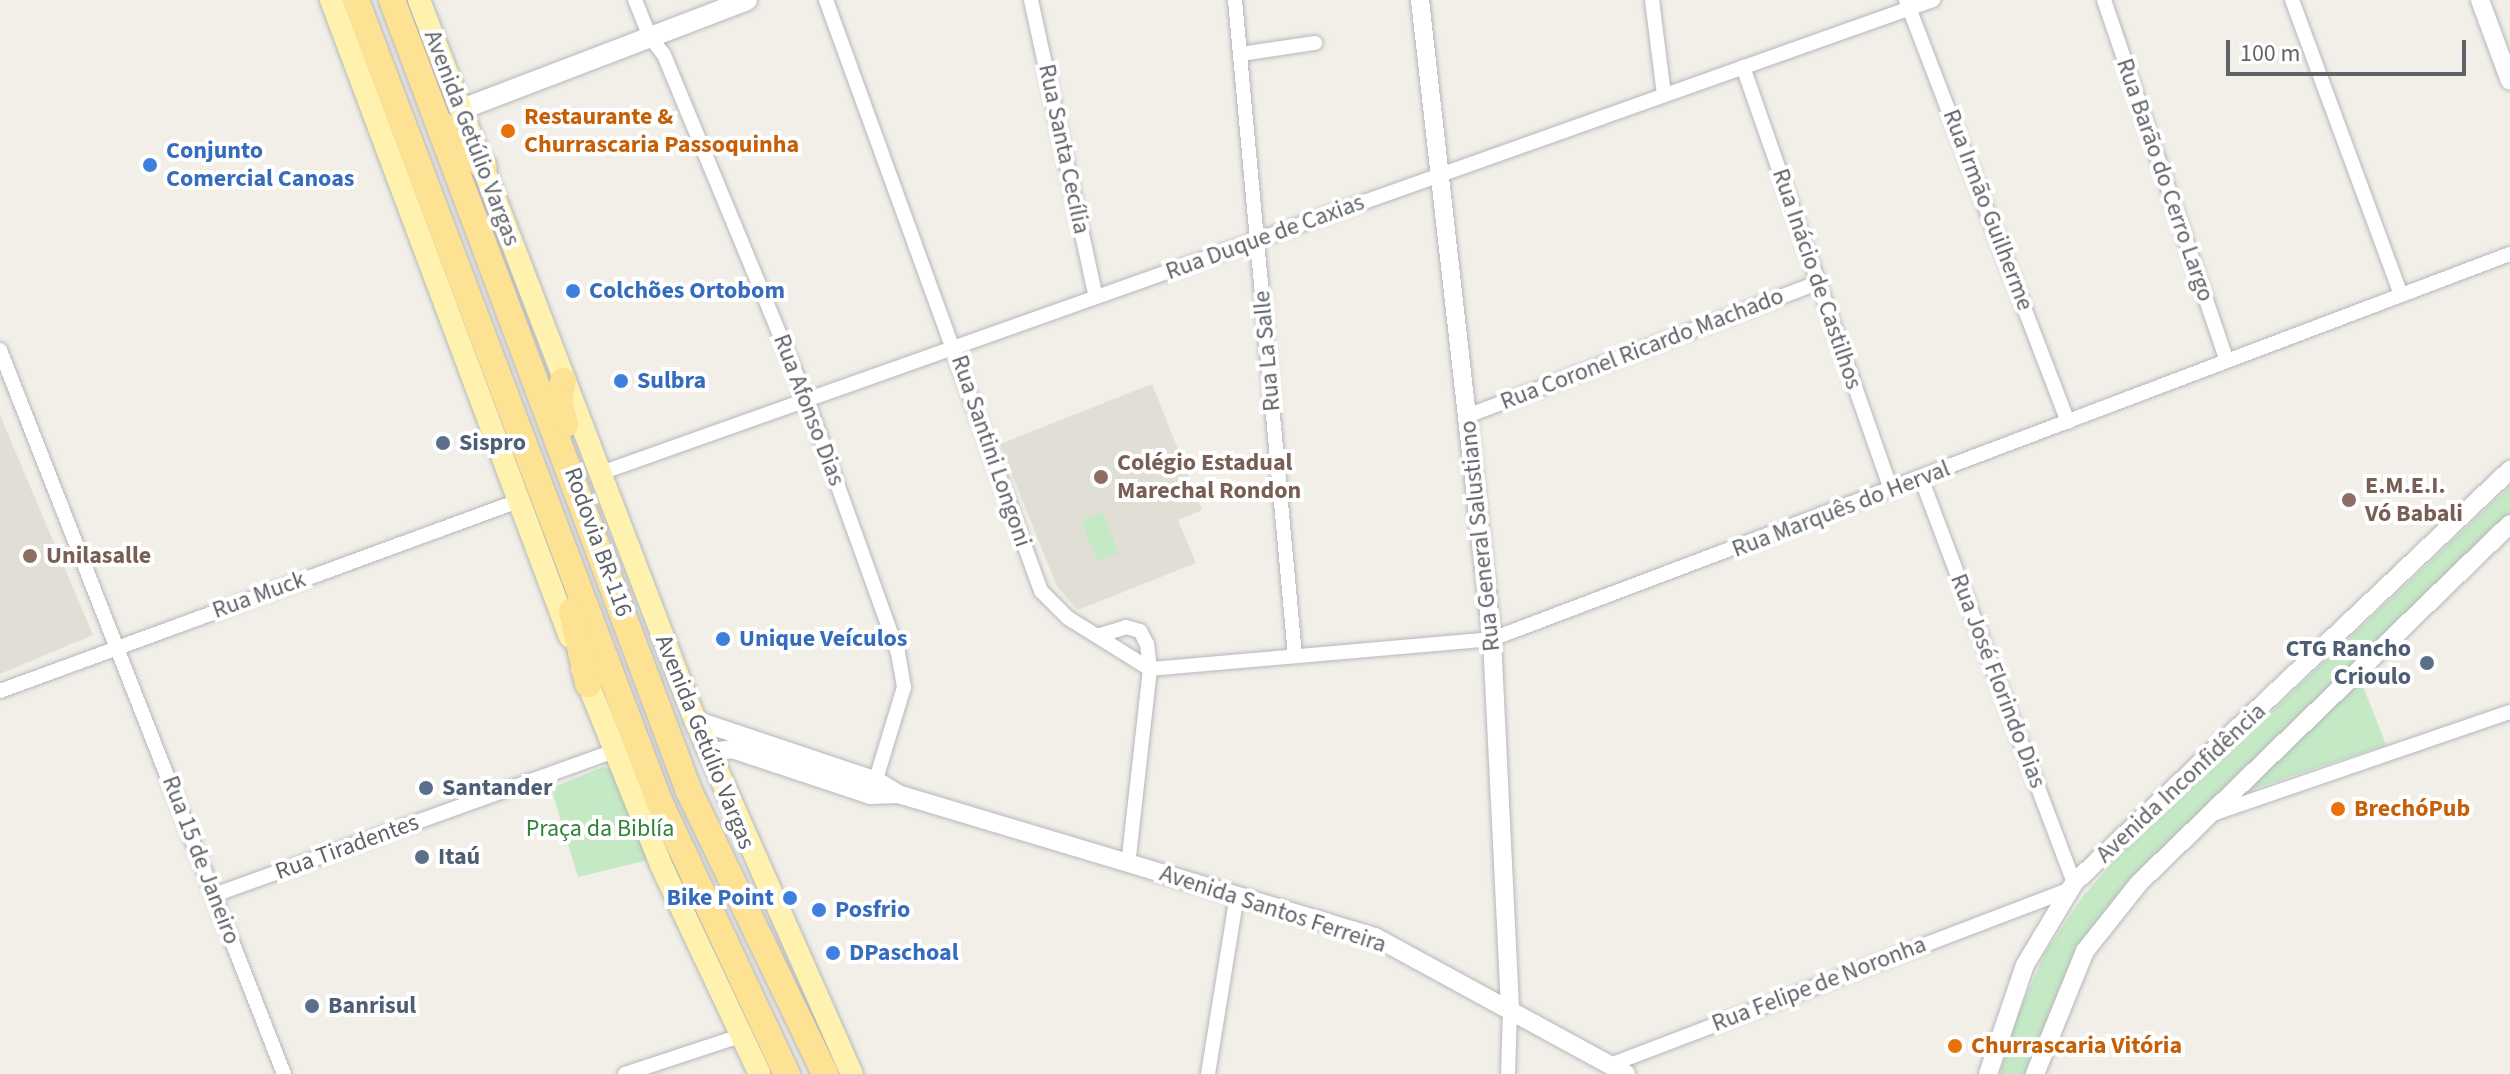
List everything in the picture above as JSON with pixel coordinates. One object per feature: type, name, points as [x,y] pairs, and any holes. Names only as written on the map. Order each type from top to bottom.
[{"type":"highway","name":"Rodovia BR-116","points":[[356,0],[659,801],[787,1074]]},
{"type":"highway","name":"Rodovia BR-116","points":[[392,0],[689,791],[825,1074]]},
{"type":"highway","points":[[436,117],[484,167]]},
{"type":"highway","points":[[563,381],[562,417],[694,765],[689,791]]},
{"type":"highway","points":[[556,533],[588,684]]},
{"type":"main road","points":[[331,0],[588,684],[740,1036],[760,1074]]},
{"type":"main road","name":"Avenida Getúlio Vargas","points":[[419,0],[598,474],[711,761],[852,1074]]},
{"type":"main road","points":[[462,109],[747,0]]},
{"type":"street","name":"Rua Afonso Dias","points":[[635,0],[650,37],[664,55],[807,400],[900,664],[904,687],[873,788]]},
{"type":"street","name":"Rua Santini Longoni","points":[[826,0],[955,347],[1041,591],[1068,618],[1150,669]]},
{"type":"street","name":"Rua Santa Cecília","points":[[1031,0],[1096,297]]},
{"type":"street","name":"Rua La Salle","points":[[1235,0],[1295,655]]},
{"type":"street","name":"Rua General Salustiano","points":[[1420,0],[1492,639],[1510,1011],[1508,1074]]},
{"type":"street","points":[[1652,0],[1664,95]]},
{"type":"street","name":"Rua Duque de Caxias","points":[[598,474],[1743,67],[1909,4],[1933,0]]},
{"type":"street","name":"Rua Barão do Cerro Largo","points":[[2104,0],[2227,361]]},
{"type":"street","points":[[2292,0],[2401,295]]},
{"type":"street","points":[[2480,0],[2510,81]]},
{"type":"street","name":"Rua Irmão Guilherme","points":[[1909,4],[2068,422]]},
{"type":"street","points":[[1241,54],[1315,43]]},
{"type":"street","name":"Rua Inácio de Castilhos","points":[[1743,67],[1891,490]]},
{"type":"street","name":"Rua Marquês do Herval","points":[[1150,669],[1492,639],[2510,254]]},
{"type":"street","name":"Rua Coronel Ricardo Machado","points":[[1467,416],[1818,283]]},
{"type":"street","name":"Rua 15 de Janeiro","points":[[0,350],[284,1074]]},
{"type":"street","name":"Avenida Inconfidência","points":[[1988,1074],[2025,965],[2072,886],[2510,470]]},
{"type":"street","name":"Rua José Florindo Dias","points":[[1921,478],[2072,886]]},
{"type":"street","name":"Rua Muck","points":[[0,691],[118,645],[518,501]]},
{"type":"street","name":"Avenida Inconfidência","points":[[2035,1074],[2085,951],[2139,883],[2510,524]]},
{"type":"street","points":[[1097,636],[1126,627],[1140,631],[1150,669],[1128,864]]},
{"type":"street","points":[[2212,815],[2510,712]]},
{"type":"street","name":"Avenida Santos Ferreira","points":[[695,720],[873,788]]},
{"type":"street","name":"Avenida Santos Ferreira","points":[[711,761],[720,751],[732,749],[898,794],[1375,937],[1618,1070]]},
{"type":"street","name":"Rua Tiradentes","points":[[214,895],[615,751]]},
{"type":"street","name":"Rua Felipe de Noronha","points":[[1618,1070],[2072,886]]},
{"type":"street","points":[[1208,1074],[1237,894]]},
{"type":"street","points":[[2027,903],[2049,923]]},
{"type":"street","points":[[625,1074],[740,1036]]},
{"type":"shaded area","name":"Colégio Estadual Marechal Rondon","points":[[1152,384],[1202,510],[1178,520],[1196,563],[1078,610],[1057,587],[1000,444]]},
{"type":"shaded area","name":"Unilasalle","points":[[0,415],[93,635],[0,674]]},
{"type":"green space","points":[[2510,486],[2510,516],[2079,950],[2028,1074],[2000,1074],[2012,1028],[2046,951],[2084,895],[2118,857]]},
{"type":"green space","points":[[1103,512],[1119,553],[1097,561],[1082,520]]},
{"type":"green space","points":[[2361,681],[2386,745],[2244,792]]},
{"type":"green space","name":"Praça da Biblía","points":[[603,767],[614,771],[648,860],[578,877],[551,788]]},
{"type":"place","name":"Restaurante & Churrascaria Passoquinha","points":[[508,131]]},
{"type":"place","name":"Conjunto Comercial Canoas","points":[[150,165]]},
{"type":"place","name":"Colchões Ortobom","points":[[573,291]]},
{"type":"place","name":"Sulbra","points":[[621,381]]},
{"type":"place","name":"Sispro","points":[[443,443]]},
{"type":"place","name":"Colégio Estadual Marechal Rondon","points":[[1101,477]]},
{"type":"place","name":"E.M.E.I. Vó Babali","points":[[2349,500]]},
{"type":"place","name":"Unilasalle","points":[[30,556]]},
{"type":"place","name":"Unique Veículos","points":[[723,639]]},
{"type":"place","name":"CTG Rancho Crioulo","points":[[2427,663]]},
{"type":"place","name":"Santander","points":[[426,788]]},
{"type":"place","name":"BrechóPub","points":[[2338,809]]},
{"type":"place","name":"Itaú","points":[[422,857]]},
{"type":"place","name":"Bike Point","points":[[790,898]]},
{"type":"place","name":"Posfrio","points":[[819,910]]},
{"type":"place","name":"DPaschoal","points":[[833,953]]},
{"type":"place","name":"Banrisul","points":[[312,1006]]},
{"type":"place","name":"Churrascaria Vitória","points":[[1955,1046]]}]
